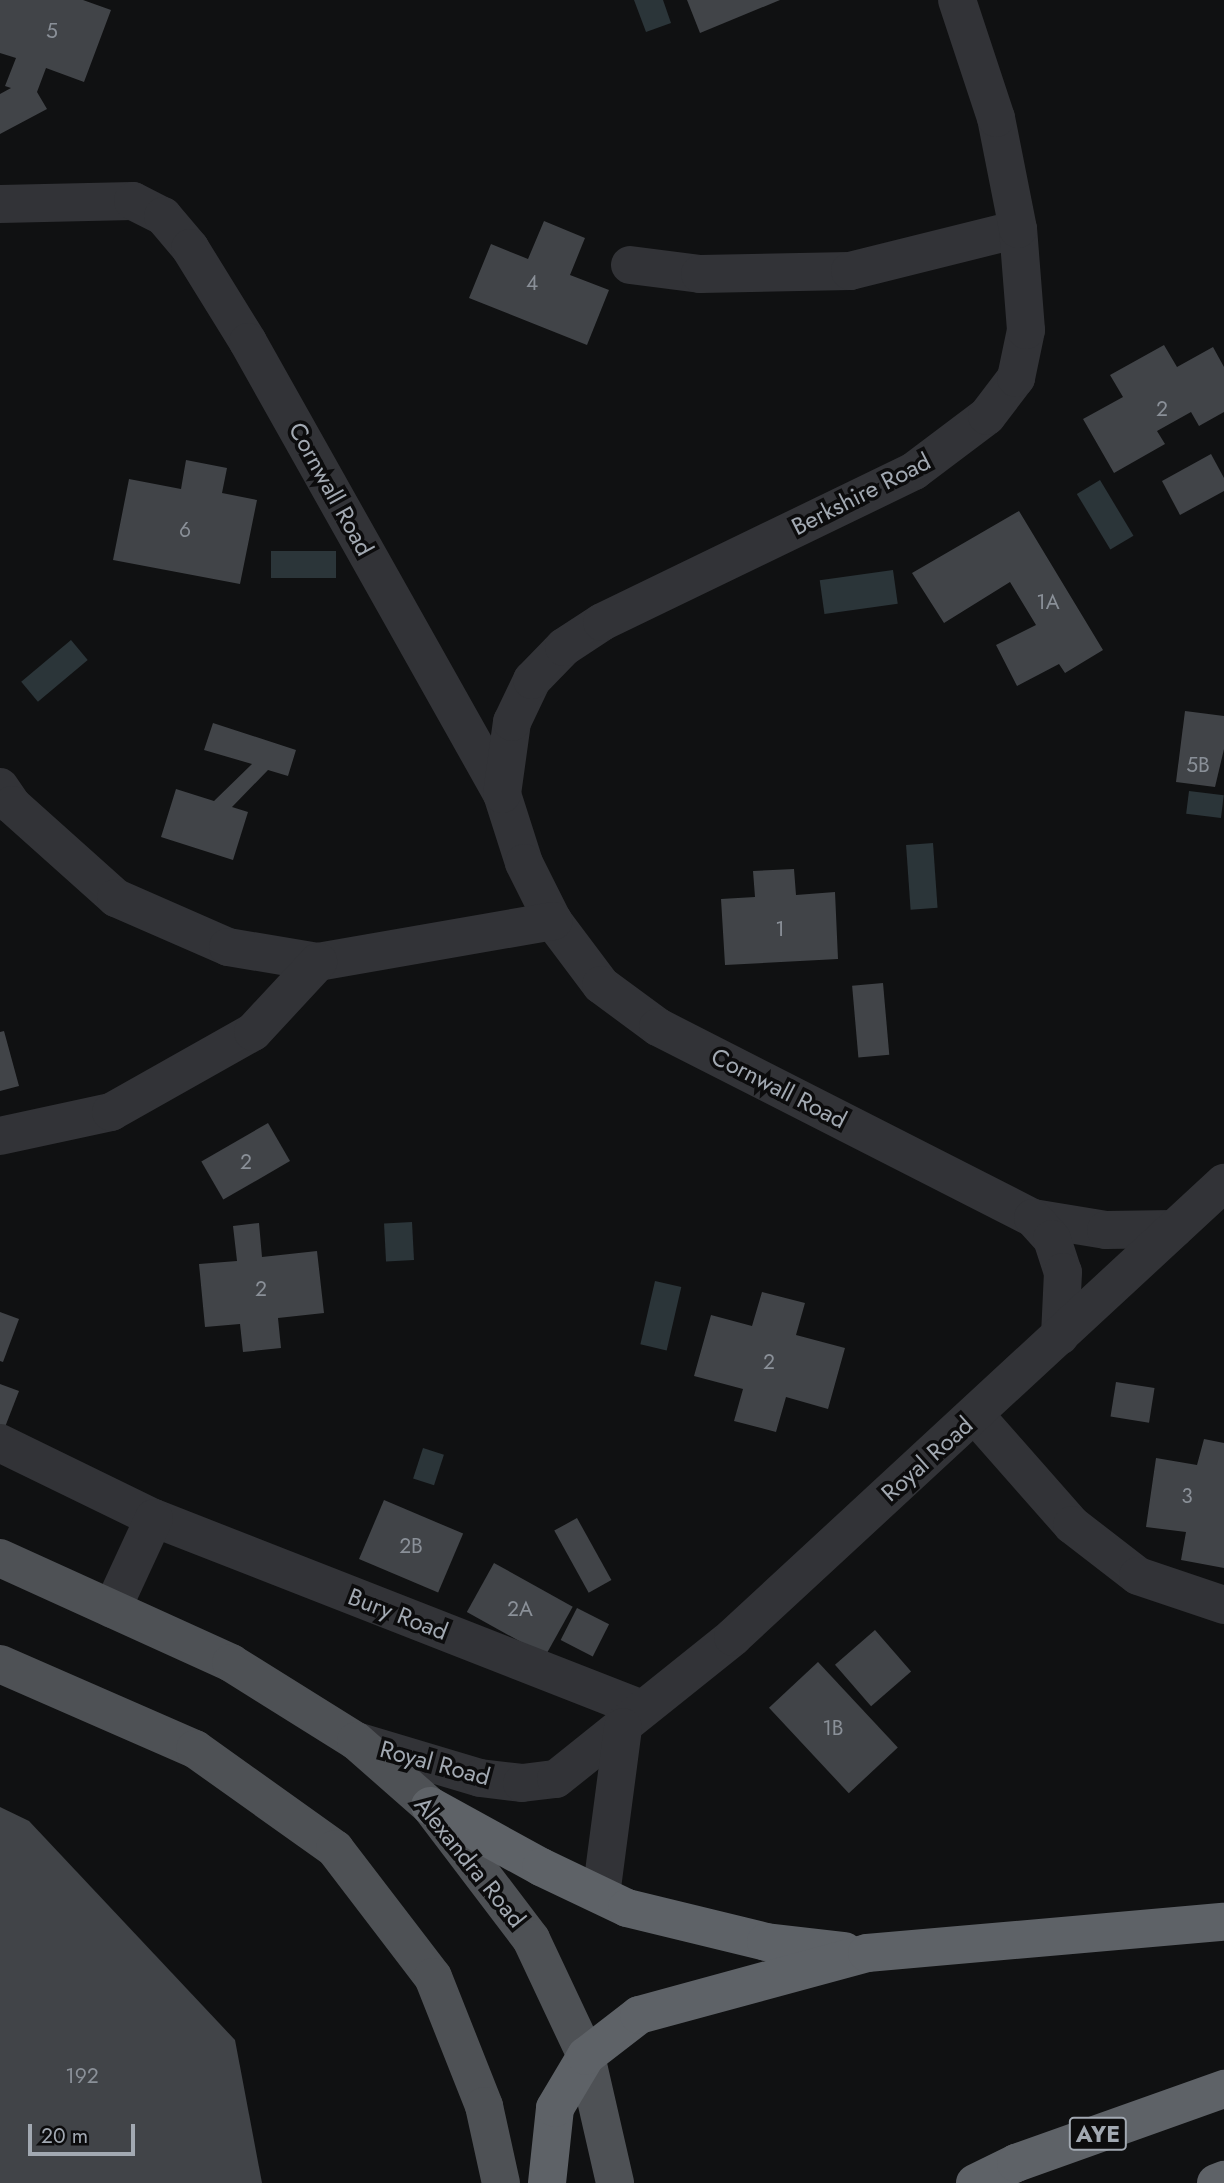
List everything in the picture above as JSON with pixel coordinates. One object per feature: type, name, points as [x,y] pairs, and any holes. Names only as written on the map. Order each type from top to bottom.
[{"type":"highway","points":[[430,1807],[627,1908],[765,1942],[867,1953]]},
{"type":"highway","points":[[547,2183],[555,2108],[586,2056],[639,2015],[867,1953],[1224,1922]]},
{"type":"highway","name":"AYE","points":[[975,2183],[1016,2163],[1224,2089]]},
{"type":"highway","points":[[1216,2183],[1224,2180]]},
{"type":"main road","name":"Alexandra Road","points":[[0,1559],[231,1663],[356,1741],[430,1807],[531,1939],[586,2056],[615,2183]]},
{"type":"main road","points":[[0,1664],[195,1749],[335,1849],[433,1977],[484,2106],[500,2183]]},
{"type":"street","name":"Berkshire Road","points":[[502,794],[512,722],[533,680],[564,647],[602,622],[914,471],[987,416],[1016,378],[1026,330],[1017,229],[984,74],[957,0]]},
{"type":"street","name":"Cornwall Road","points":[[0,204],[134,201],[163,216],[190,248],[248,342],[502,794],[524,863],[553,921],[601,985],[658,1027],[1034,1217],[1106,1230],[1174,1229]]},
{"type":"street","points":[[630,265],[700,274],[850,271],[1017,229]]},
{"type":"street","points":[[0,787],[12,806],[116,898],[228,947],[318,962],[553,921]]},
{"type":"street","points":[[0,1136],[111,1112],[253,1032],[318,962]]},
{"type":"street","name":"Royal Road","points":[[356,1741],[480,1779],[522,1783],[556,1779],[733,1637],[1224,1183]]},
{"type":"street","name":"Cornwall Road","points":[[1034,1217],[1052,1239],[1063,1272],[1060,1336]]},
{"type":"street","points":[[975,1415],[1072,1525],[1138,1576],[1224,1605]]},
{"type":"street","name":"Bury Road","points":[[0,1443],[154,1518],[632,1718]]},
{"type":"street","points":[[112,1609],[154,1518]]},
{"type":"street","points":[[601,1895],[632,1718]]},
{"type":"shaded area","points":[[634,0],[663,0],[671,23],[646,32]]},
{"type":"shaded area","points":[[1100,480],[1133,536],[1110,550],[1077,494]]},
{"type":"shaded area","points":[[271,551],[336,551],[336,578],[271,578]]},
{"type":"shaded area","points":[[893,570],[898,604],[824,614],[820,580]]},
{"type":"shaded area","points":[[71,640],[88,660],[38,702],[21,682]]},
{"type":"shaded area","points":[[1189,791],[1224,795],[1221,818],[1186,814]]},
{"type":"shaded area","points":[[933,843],[938,908],[911,910],[906,845]]},
{"type":"shaded area","points":[[412,1222],[414,1260],[386,1261],[384,1223]]},
{"type":"shaded area","points":[[655,1281],[681,1287],[667,1350],[640,1344]]},
{"type":"shaded area","points":[[423,1448],[444,1455],[434,1485],[413,1478]]},
{"type":"building","points":[[0,0],[83,0],[111,10],[84,82],[46,68],[37,92],[47,109],[0,134],[0,94],[11,88],[5,86],[16,58],[0,53]]},
{"type":"building","points":[[687,0],[780,0],[700,33]]},
{"type":"building","points":[[544,221],[585,238],[570,275],[609,290],[587,345],[469,298],[491,244],[528,259]]},
{"type":"building","points":[[1164,345],[1177,367],[1213,347],[1224,367],[1224,412],[1199,426],[1191,412],[1157,431],[1165,444],[1114,473],[1083,419],[1123,397],[1110,375]]},
{"type":"building","points":[[1211,454],[1224,478],[1224,491],[1180,515],[1162,481]]},
{"type":"building","points":[[186,460],[227,468],[222,493],[257,500],[240,584],[113,560],[129,479],[181,489]]},
{"type":"building","points":[[1019,511],[1103,650],[1065,673],[1059,664],[1017,686],[996,645],[1036,625],[1010,582],[944,623],[912,573]]},
{"type":"building","points":[[1185,711],[1224,716],[1224,749],[1215,787],[1176,782]]},
{"type":"building","points":[[213,723],[296,750],[288,776],[268,770],[232,807],[248,812],[233,860],[161,837],[176,789],[214,801],[252,764],[204,750]]},
{"type":"building","points":[[794,869],[796,895],[835,892],[838,959],[725,965],[721,899],[755,897],[753,871]]},
{"type":"building","points":[[883,983],[889,1055],[858,1057],[852,986]]},
{"type":"building","points":[[4,1031],[19,1086],[0,1091],[0,1032]]},
{"type":"building","points":[[268,1123],[290,1161],[223,1200],[201,1162]]},
{"type":"building","points":[[259,1223],[262,1257],[317,1251],[324,1313],[278,1318],[281,1348],[243,1352],[240,1324],[205,1327],[199,1264],[237,1261],[233,1226]]},
{"type":"building","points":[[762,1292],[805,1303],[796,1335],[845,1348],[828,1409],[786,1397],[776,1432],[734,1421],[743,1389],[694,1376],[711,1315],[752,1326]]},
{"type":"building","points":[[0,1312],[19,1319],[3,1362],[0,1361]]},
{"type":"building","points":[[1116,1382],[1155,1388],[1149,1423],[1111,1417]]},
{"type":"building","points":[[0,1384],[19,1391],[5,1427],[0,1425]]},
{"type":"building","points":[[1204,1439],[1224,1443],[1224,1568],[1181,1560],[1186,1532],[1146,1527],[1156,1458],[1197,1465]]},
{"type":"building","points":[[384,1500],[463,1534],[438,1593],[359,1559]]},
{"type":"building","points":[[577,1518],[611,1580],[589,1593],[554,1531]]},
{"type":"building","points":[[494,1563],[573,1607],[546,1656],[467,1612]]},
{"type":"building","points":[[577,1608],[609,1624],[593,1656],[561,1640]]},
{"type":"building","points":[[875,1630],[911,1672],[871,1706],[835,1665]]},
{"type":"building","points":[[818,1662],[898,1748],[849,1793],[769,1708]]},
{"type":"building","points":[[0,1807],[29,1821],[235,2040],[262,2183],[0,2183]]}]
